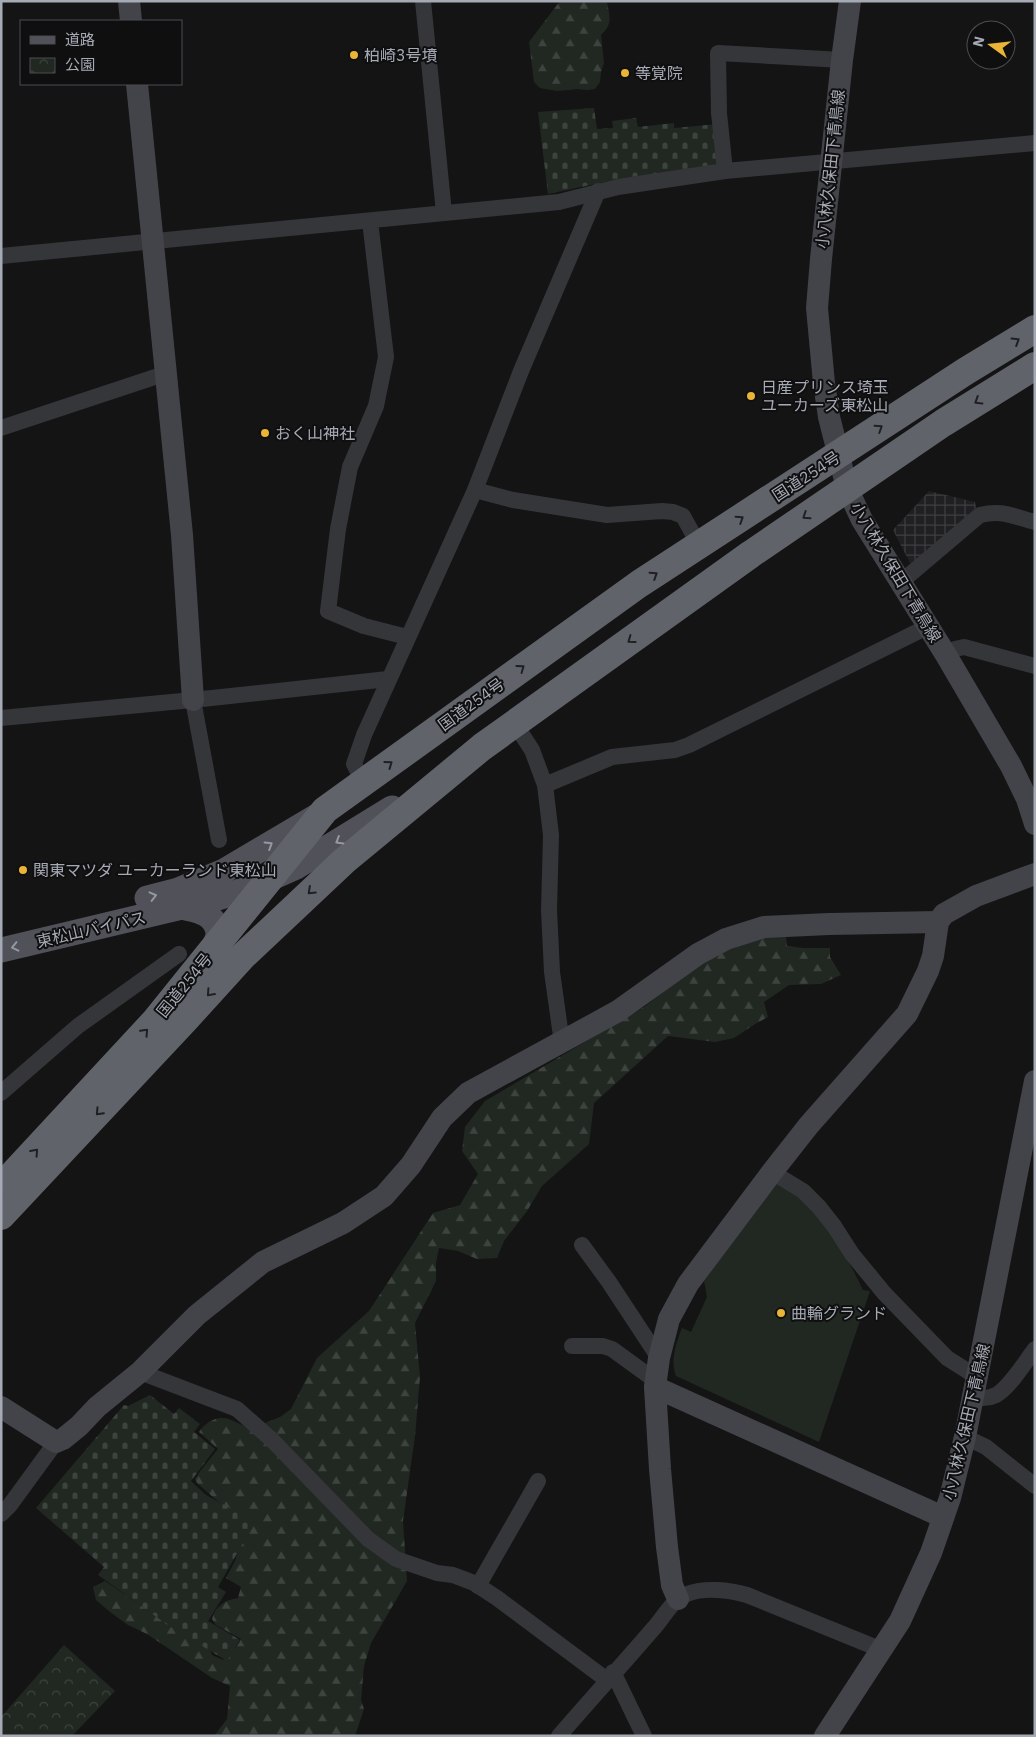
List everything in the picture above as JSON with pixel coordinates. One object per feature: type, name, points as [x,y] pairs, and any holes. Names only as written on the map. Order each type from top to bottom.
[{"type":"highway","name":"国道254号","points":[[1,1187],[155,1021],[325,810],[601,610],[966,371],[1035,329]]},
{"type":"highway","name":"国道254号","points":[[1,1216],[242,957],[344,861],[482,747],[751,554],[943,423],[1035,366]]},
{"type":"main road","points":[[180,898],[220,897],[268,880],[296,867],[374,820],[482,747]]},
{"type":"main road","points":[[180,898],[325,810]]},
{"type":"main road","points":[[220,897],[238,919],[244,932],[246,945],[242,957]]},
{"type":"main road","points":[[180,898],[208,914],[215,924],[218,935],[213,950]]},
{"type":"main road","name":"東松山バイパス","points":[[1,932],[180,898]]},
{"type":"main road","name":"東松山バイパス","points":[[1,950],[180,898]]},
{"type":"street","points":[[128,1],[131,20]]},
{"type":"street","points":[[423,1],[444,213]]},
{"type":"street","name":"小八林久保田下青鳥線","points":[[850,1],[821,259],[818,308],[824,383],[838,455],[847,488],[862,520],[1012,766],[1027,799],[1035,824]]},
{"type":"street","points":[[725,171],[719,114],[718,53],[842,60]]},
{"type":"street","points":[[137,85],[182,535],[193,700],[219,840]]},
{"type":"street","points":[[1,256],[559,202],[598,191],[725,171],[1035,143]]},
{"type":"street","points":[[363,782],[354,764],[364,735],[475,490],[521,371],[598,191]]},
{"type":"street","points":[[370,221],[386,357],[376,406],[350,467],[338,529],[328,611],[364,626],[407,637]]},
{"type":"street","points":[[1,428],[167,372]]},
{"type":"street","points":[[475,490],[513,500],[607,515],[673,512],[683,516],[699,545]]},
{"type":"street","points":[[901,582],[980,515],[992,512],[1009,514],[1035,522]]},
{"type":"street","points":[[545,785],[612,757],[675,750],[689,745],[927,627]]},
{"type":"street","points":[[946,655],[955,649],[964,647],[1035,666]]},
{"type":"street","points":[[1,718],[388,679]]},
{"type":"street","points":[[515,724],[532,750],[545,785],[551,835],[549,910],[552,972],[562,1043]]},
{"type":"street","points":[[678,1599],[672,1584],[667,1547],[660,1469],[656,1384],[659,1358],[669,1319],[688,1284],[772,1172],[809,1125],[907,1014],[928,971],[933,956],[938,922],[944,914],[958,905],[994,888],[1035,874]]},
{"type":"street","points":[[1,1514],[10,1505],[56,1442],[63,1439],[79,1426],[97,1407],[140,1372],[197,1315],[263,1262],[343,1223],[384,1196],[411,1165],[442,1118],[468,1093],[618,1011],[698,954],[726,939],[764,927],[938,922]]},
{"type":"street","points":[[1,1093],[78,1026],[179,954]]},
{"type":"street","name":"小八林久保田下青鳥線","points":[[825,1736],[900,1620],[931,1553],[944,1516],[965,1437],[1035,1081]]},
{"type":"street","points":[[772,1172],[802,1191],[819,1207],[857,1260],[884,1293],[986,1398],[996,1394],[1006,1386],[1035,1349]]},
{"type":"street","points":[[582,1245],[659,1358]]},
{"type":"street","points":[[572,1346],[603,1346],[612,1349],[656,1384],[944,1516]]},
{"type":"street","points":[[140,1372],[238,1410],[272,1440],[368,1539],[396,1559],[437,1573],[453,1575],[478,1586],[610,1676],[644,1736]]},
{"type":"street","points":[[1,1407],[56,1442]]},
{"type":"street","points":[[965,1437],[986,1446],[1035,1486]]},
{"type":"street","points":[[478,1586],[538,1481]]},
{"type":"street","points":[[559,1736],[678,1599],[688,1593],[719,1590],[747,1594],[882,1650]]},
{"type":"shaded area","points":[[929,491],[975,502],[976,508],[911,565],[893,530]]},
{"type":"green space","points":[[560,1],[607,1],[609,23],[601,35],[604,63],[600,82],[595,89],[557,91],[540,88],[534,82],[529,42]]},
{"type":"green space","points":[[594,108],[597,129],[613,128],[612,121],[636,118],[638,127],[674,123],[674,128],[718,124],[718,167],[623,178],[548,194],[538,112]]},
{"type":"green space","points":[[776,934],[786,936],[787,946],[830,948],[830,957],[841,975],[821,984],[789,985],[764,1002],[768,1017],[734,1038],[715,1042],[668,1036],[594,1103],[589,1144],[542,1186],[527,1211],[504,1241],[497,1258],[477,1259],[458,1251],[439,1248],[436,1263],[436,1281],[415,1323],[420,1377],[415,1436],[403,1521],[407,1581],[371,1643],[364,1666],[361,1700],[364,1709],[355,1736],[214,1736],[227,1719],[230,1686],[212,1678],[147,1634],[128,1625],[110,1612],[96,1600],[93,1587],[105,1581],[162,1620],[208,1643],[212,1655],[223,1660],[237,1645],[241,1639],[216,1625],[212,1619],[213,1614],[221,1604],[238,1598],[241,1587],[226,1578],[235,1561],[241,1542],[222,1505],[195,1479],[218,1449],[199,1432],[201,1429],[213,1420],[226,1418],[250,1429],[280,1417],[291,1409],[317,1358],[369,1311],[433,1213],[460,1205],[478,1174],[462,1151],[465,1127],[485,1101],[644,1007],[711,955]]},
{"type":"green space","name":"曲輪グランド","points":[[777,1181],[799,1196],[814,1211],[838,1243],[863,1290],[870,1291],[819,1442],[676,1376],[674,1370],[674,1352],[682,1328],[691,1332],[707,1297],[704,1281]]},
{"type":"green space","points":[[150,1395],[174,1414],[179,1408],[200,1424],[194,1432],[215,1449],[191,1481],[206,1495],[255,1522],[218,1587],[226,1592],[208,1621],[240,1640],[227,1661],[169,1626],[98,1575],[104,1567],[36,1508],[124,1405],[128,1406]]},
{"type":"green space","points":[[64,1645],[115,1691],[72,1736],[1,1736],[1,1717]]},
{"type":"place","name":"柏崎3号墳","points":[[354,55]]},
{"type":"place","name":"等覚院","points":[[625,73]]},
{"type":"place","name":"日産プリンス埼玉 ユーカーズ東松山","points":[[751,396]]},
{"type":"place","name":"おく山神社","points":[[265,433]]},
{"type":"place","name":"関東マツダ ユーカーランド東松山","points":[[23,870]]},
{"type":"place","name":"曲輪グランド","points":[[781,1313]]}]
